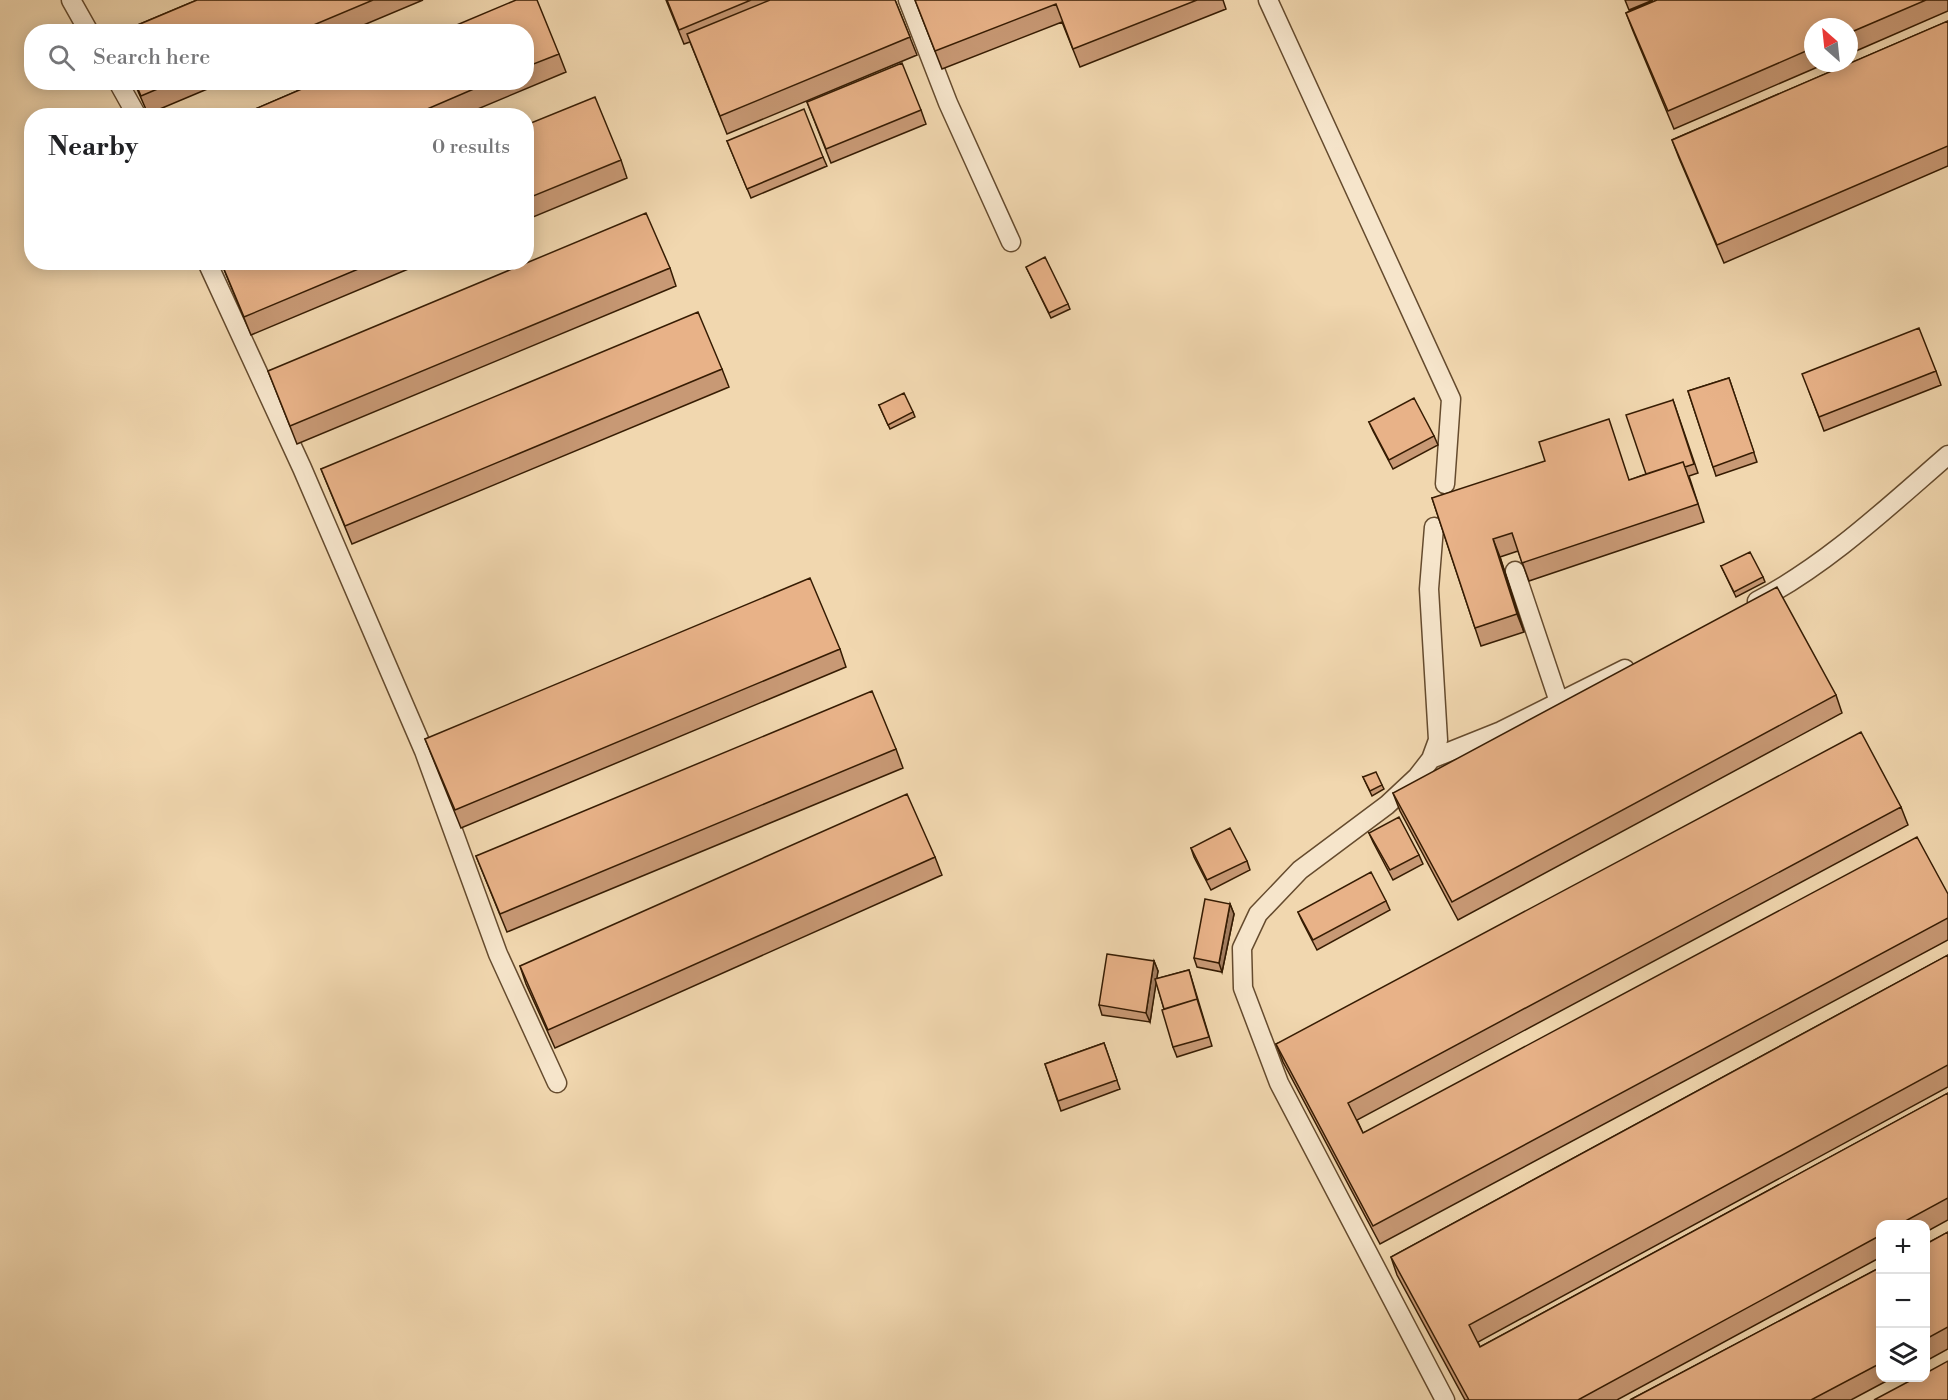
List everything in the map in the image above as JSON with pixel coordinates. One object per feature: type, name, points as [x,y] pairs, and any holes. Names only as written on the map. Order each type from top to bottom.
[{"type":"lane","points":[[71,0],[84,24]]},
{"type":"lane","points":[[908,0],[948,103],[1011,242]]},
{"type":"lane","points":[[1268,0],[1451,399],[1445,484]]},
{"type":"lane","points":[[122,90],[133,108]]},
{"type":"lane","points":[[211,270],[302,468],[420,740],[498,954],[557,1083]]},
{"type":"lane","points":[[1745,607],[1815,565],[1948,454]]},
{"type":"lane","points":[[1434,527],[1429,589],[1438,740],[1431,759],[1417,777],[1387,805],[1300,870],[1258,914],[1242,948],[1243,988],[1279,1083],[1445,1400]]},
{"type":"lane","points":[[1515,571],[1559,702]]},
{"type":"lane","points":[[1431,759],[1501,731],[1640,662]]},
{"type":"building","points":[[197,0],[373,0],[316,24],[140,24]]},
{"type":"building","points":[[516,0],[537,0],[559,54],[534,64],[534,24],[459,24]]},
{"type":"building","points":[[667,0],[751,0],[679,30]]},
{"type":"building","points":[[770,0],[895,0],[910,37],[720,116],[687,34]]},
{"type":"building","points":[[915,0],[1197,0],[1073,49],[1056,4],[935,51]]},
{"type":"building","points":[[1657,0],[1926,0],[1858,29],[1858,18],[1804,18],[1804,52],[1668,111],[1626,13]]},
{"type":"building","points":[[1948,21],[1948,146],[1717,245],[1672,140],[1830,72],[1858,72],[1858,60]]},
{"type":"building","points":[[902,63],[921,110],[826,149],[807,102]]},
{"type":"building","points":[[138,90],[155,90],[141,96]]},
{"type":"building","points":[[299,90],[471,90],[430,108],[258,108]]},
{"type":"building","points":[[595,97],[621,160],[534,196],[534,122]]},
{"type":"building","points":[[804,109],[823,157],[747,189],[727,141]]},
{"type":"building","points":[[646,213],[670,268],[290,426],[268,371],[510,270],[534,270],[534,260]]},
{"type":"building","points":[[1045,257],[1068,304],[1049,313],[1026,267]]},
{"type":"building","points":[[224,270],[356,270],[244,317]]},
{"type":"building","points":[[698,312],[722,369],[345,526],[321,469]]},
{"type":"building","points":[[1919,328],[1936,371],[1819,417],[1802,374]]},
{"type":"building","points":[[1729,378],[1754,452],[1713,467],[1688,391]]},
{"type":"building","points":[[904,393],[913,412],[888,425],[879,405]]},
{"type":"building","points":[[1414,398],[1434,436],[1389,460],[1369,422]]},
{"type":"building","points":[[1673,400],[1694,464],[1685,467],[1683,462],[1646,474],[1626,415]]},
{"type":"building","points":[[1609,419],[1629,480],[1683,462],[1698,504],[1522,563],[1512,533],[1493,539],[1517,614],[1475,628],[1432,498],[1545,461],[1539,442]]},
{"type":"building","points":[[1750,552],[1763,577],[1734,592],[1721,566]]},
{"type":"building","points":[[810,578],[840,649],[455,810],[425,739]]},
{"type":"building","points":[[1777,587],[1836,695],[1452,902],[1393,793]]},
{"type":"building","points":[[872,691],[896,749],[500,914],[476,856]]},
{"type":"building","points":[[1861,732],[1901,807],[1348,1103],[1363,1133],[1917,837],[1948,894],[1948,918],[1373,1226],[1276,1044]]},
{"type":"building","points":[[1376,772],[1382,785],[1370,791],[1363,777]]},
{"type":"building","points":[[907,794],[935,857],[548,1030],[520,966]]},
{"type":"building","points":[[1399,817],[1419,855],[1390,870],[1369,833]]},
{"type":"building","points":[[1230,828],[1247,861],[1207,880],[1191,848]]},
{"type":"building","points":[[1371,872],[1386,901],[1313,940],[1298,912]]},
{"type":"building","points":[[1205,899],[1230,904],[1219,963],[1194,958]]},
{"type":"building","points":[[1107,954],[1154,961],[1146,1013],[1099,1005]]},
{"type":"building","points":[[1948,955],[1948,1065],[1469,1325],[1480,1347],[1948,1093],[1948,1198],[1907,1220],[1876,1220],[1876,1238],[1578,1400],[1469,1400],[1391,1257]]},
{"type":"building","points":[[1189,970],[1198,1002],[1197,999],[1164,1009],[1155,979]]},
{"type":"building","points":[[1197,999],[1209,1037],[1173,1047],[1162,1010]]},
{"type":"building","points":[[1104,1043],[1117,1080],[1058,1101],[1045,1064]]},
{"type":"building","points":[[1948,1232],[1948,1327],[1930,1337],[1930,1274],[1930,1242]]},
{"type":"building","points":[[1876,1270],[1876,1366],[1811,1400],[1630,1400]]},
{"type":"building","points":[[1948,1361],[1948,1400],[1874,1400],[1908,1382],[1930,1382],[1930,1371]]}]
